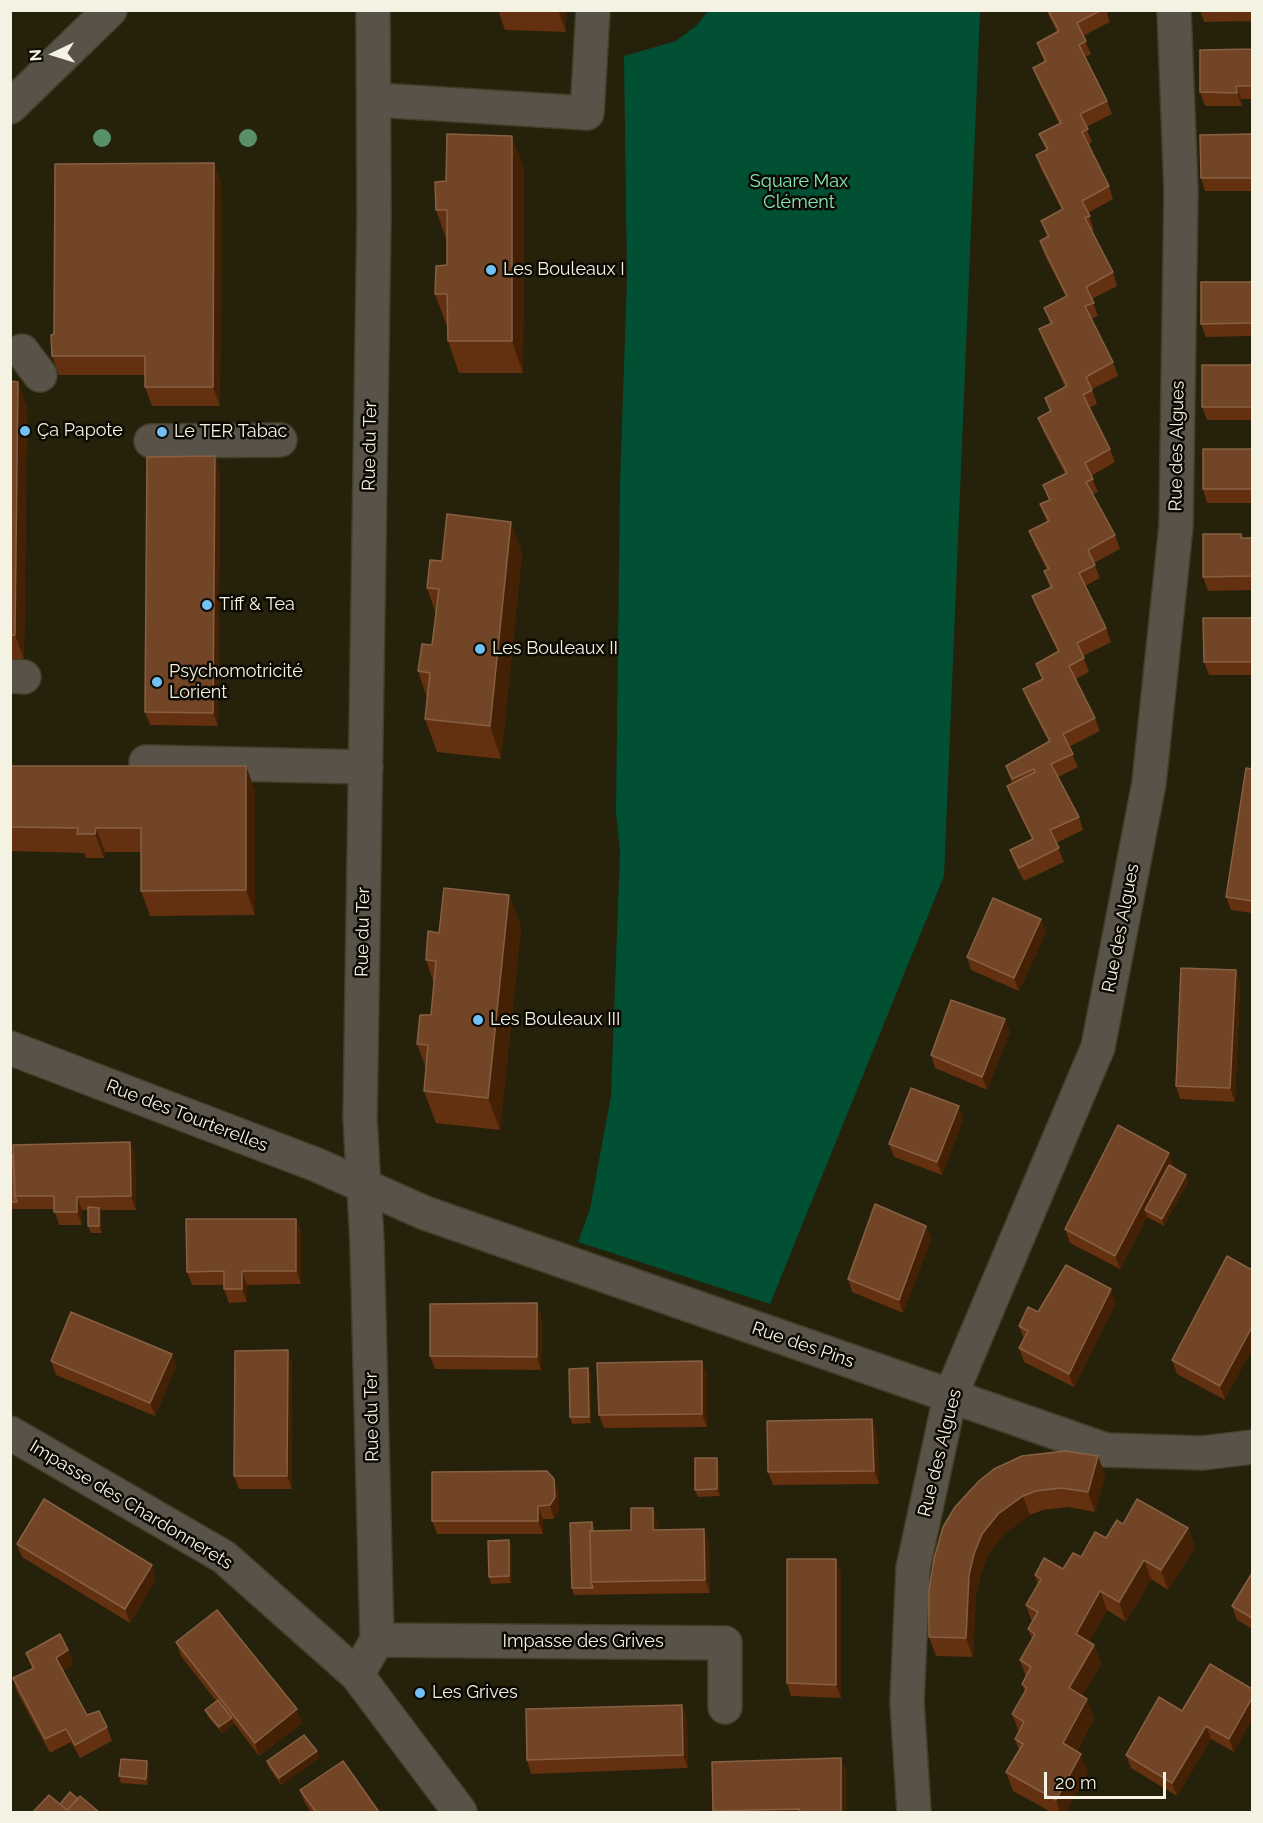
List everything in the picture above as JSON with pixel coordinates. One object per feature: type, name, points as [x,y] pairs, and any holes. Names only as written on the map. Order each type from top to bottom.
[{"type":"street","points":[[10,107],[110,10]]},
{"type":"street","name":"Rue du Ter","points":[[373,10],[376,100],[360,1119],[367,1242],[377,1640]]},
{"type":"street","points":[[376,100],[587,114],[593,10]]},
{"type":"street","name":"Rue des Algues","points":[[914,1812],[907,1702],[913,1568],[950,1397],[1098,1047],[1149,783],[1176,526],[1181,191],[1174,10]]},
{"type":"street","points":[[151,441],[280,440]]},
{"type":"street","points":[[146,762],[366,767]]},
{"type":"street","name":"Rue des Tourterelles","points":[[10,1048],[317,1165],[363,1187]]},
{"type":"street","name":"Rue des Pins","points":[[363,1187],[425,1213],[1106,1450],[1203,1453],[1252,1447]]},
{"type":"street","name":"Impasse des Chardonnerets","points":[[10,1433],[224,1557],[357,1675]]},
{"type":"street","points":[[377,1640],[357,1675],[460,1812]]},
{"type":"street","name":"Impasse des Grives","points":[[377,1640],[725,1643],[725,1707]]},
{"type":"green space","name":"Square Max Clément","points":[[708,11],[980,11],[944,876],[770,1304],[578,1242],[590,1209],[611,1096],[620,852],[616,813],[620,484],[627,279],[624,56],[676,41],[696,26]]},
{"type":"building","points":[[1048,10],[1101,10],[1077,23],[1086,41],[1079,45],[1107,101],[1080,114],[1088,129],[1082,132],[1109,186],[1082,201],[1090,216],[1085,218],[1113,272],[1086,287],[1094,303],[1085,306],[1113,362],[1086,377],[1092,390],[1083,395],[1110,449],[1085,463],[1093,479],[1086,482],[1115,535],[1088,550],[1095,565],[1079,573],[1106,628],[1077,643],[1084,658],[1069,666],[1095,718],[1063,734],[1073,754],[1051,764],[1079,817],[1050,830],[1059,848],[1019,868],[1010,850],[1033,839],[1007,786],[1035,772],[1034,769],[1012,779],[1006,766],[1050,741],[1023,689],[1043,679],[1036,664],[1059,651],[1032,596],[1052,587],[1044,571],[1049,569],[1029,531],[1049,521],[1040,504],[1050,500],[1043,485],[1067,473],[1038,418],[1051,411],[1045,398],[1067,386],[1039,329],[1052,323],[1044,308],[1067,296],[1040,241],[1049,236],[1041,221],[1063,209],[1036,155],[1048,149],[1039,134],[1061,123],[1033,68],[1046,61],[1037,43],[1059,31]]},
{"type":"building","points":[[1252,49],[1252,86],[1236,86],[1237,93],[1200,92],[1200,50]]},
{"type":"building","name":"Les Bouleaux I","points":[[447,134],[512,136],[512,341],[448,341],[447,294],[435,294],[436,266],[447,265],[447,210],[436,210],[435,182],[446,181]]},
{"type":"building","points":[[1252,134],[1252,178],[1201,178],[1200,135]]},
{"type":"building","points":[[214,163],[213,387],[145,387],[145,356],[52,356],[55,164]]},
{"type":"building","points":[[1201,282],[1252,282],[1252,323],[1201,324]]},
{"type":"building","points":[[1202,365],[1252,365],[1252,407],[1202,407]]},
{"type":"building","points":[[10,381],[18,382],[15,635],[10,635]]},
{"type":"building","points":[[1203,449],[1252,449],[1252,489],[1203,489]]},
{"type":"building","points":[[215,456],[213,713],[145,712],[147,457]]},
{"type":"building","name":"Les Bouleaux II","points":[[447,514],[511,522],[490,726],[425,719],[430,673],[418,671],[422,644],[432,645],[439,589],[427,588],[430,560],[442,561]]},
{"type":"building","points":[[1203,534],[1241,534],[1241,538],[1252,538],[1252,576],[1203,577]]},
{"type":"building","points":[[1203,618],[1252,618],[1252,662],[1204,662]]},
{"type":"building","points":[[10,766],[246,766],[246,890],[141,891],[141,828],[96,828],[95,834],[77,834],[78,828],[10,827]]},
{"type":"building","points":[[1246,768],[1252,769],[1252,901],[1226,897]]},
{"type":"building","name":"Les Bouleaux III","points":[[444,888],[509,895],[488,1098],[424,1091],[428,1045],[417,1044],[420,1015],[431,1015],[436,961],[426,960],[428,931],[439,933]]},
{"type":"building","points":[[993,898],[1041,919],[1014,978],[967,957]]},
{"type":"building","points":[[1181,968],[1236,970],[1230,1088],[1176,1086]]},
{"type":"building","points":[[951,1000],[1005,1019],[982,1077],[931,1055]]},
{"type":"building","points":[[911,1088],[959,1106],[937,1162],[889,1144]]},
{"type":"building","points":[[1118,1125],[1169,1153],[1115,1256],[1065,1229]]},
{"type":"building","points":[[130,1142],[131,1196],[77,1197],[77,1212],[54,1212],[54,1196],[15,1196],[13,1145]]},
{"type":"building","points":[[10,1155],[13,1155],[17,1202],[10,1202]]},
{"type":"building","points":[[1169,1165],[1186,1175],[1162,1219],[1145,1210]]},
{"type":"building","points":[[875,1204],[926,1226],[899,1300],[848,1279]]},
{"type":"building","points":[[88,1207],[99,1208],[99,1226],[88,1226]]},
{"type":"building","points":[[186,1219],[296,1219],[296,1271],[242,1271],[242,1289],[224,1289],[224,1271],[187,1272]]},
{"type":"building","points":[[1227,1256],[1252,1270],[1252,1327],[1220,1386],[1172,1360]]},
{"type":"building","points":[[1066,1265],[1111,1289],[1069,1374],[1019,1348],[1028,1331],[1019,1326],[1028,1307],[1038,1312]]},
{"type":"building","points":[[537,1303],[537,1357],[430,1356],[430,1304]]},
{"type":"building","points":[[71,1312],[172,1354],[150,1403],[51,1361]]},
{"type":"building","points":[[288,1350],[287,1476],[234,1476],[235,1351]]},
{"type":"building","points":[[702,1361],[702,1414],[599,1415],[597,1363]]},
{"type":"building","points":[[588,1368],[589,1417],[570,1417],[569,1369]]},
{"type":"building","points":[[872,1419],[874,1471],[768,1472],[767,1421]]},
{"type":"building","points":[[1065,1451],[1098,1456],[1088,1492],[1061,1488],[1036,1491],[1023,1496],[998,1514],[982,1534],[974,1554],[969,1575],[966,1638],[929,1637],[929,1590],[934,1559],[943,1527],[955,1507],[979,1481],[994,1469],[1022,1456]]},
{"type":"building","points":[[695,1458],[717,1458],[717,1489],[695,1490]]},
{"type":"building","points":[[547,1471],[554,1479],[555,1497],[550,1505],[538,1506],[538,1521],[432,1521],[432,1472]]},
{"type":"building","points":[[44,1499],[152,1565],[125,1609],[17,1544]]},
{"type":"building","points":[[1137,1499],[1188,1528],[1161,1570],[1144,1560],[1119,1602],[1100,1591],[1076,1634],[1094,1645],[1069,1688],[1087,1699],[1063,1743],[1081,1754],[1056,1800],[1006,1772],[1023,1744],[1015,1739],[1024,1722],[1012,1714],[1027,1688],[1022,1684],[1031,1667],[1020,1660],[1035,1634],[1028,1629],[1038,1612],[1026,1605],[1041,1579],[1035,1575],[1044,1558],[1063,1569],[1073,1553],[1081,1557],[1095,1532],[1106,1538],[1117,1520],[1123,1524]]},
{"type":"building","points":[[631,1508],[653,1508],[653,1530],[704,1529],[705,1580],[591,1582],[590,1531],[631,1530]]},
{"type":"building","points":[[592,1522],[592,1531],[590,1531],[593,1588],[572,1588],[570,1523]]},
{"type":"building","points":[[509,1540],[509,1576],[489,1577],[488,1541]]},
{"type":"building","points":[[787,1559],[836,1559],[836,1685],[787,1683]]},
{"type":"building","points":[[1252,1573],[1252,1618],[1232,1606]]},
{"type":"building","points":[[217,1610],[297,1709],[255,1743],[176,1642]]},
{"type":"building","points":[[60,1634],[68,1650],[56,1658],[87,1715],[99,1711],[107,1727],[75,1745],[66,1729],[45,1739],[13,1678],[34,1668],[26,1653]]},
{"type":"building","points":[[1210,1664],[1252,1689],[1252,1698],[1229,1739],[1206,1726],[1172,1783],[1126,1755],[1159,1697],[1182,1711]]},
{"type":"building","points":[[218,1700],[232,1718],[219,1727],[205,1710]]},
{"type":"building","points":[[682,1705],[683,1755],[527,1760],[526,1709]]},
{"type":"building","points":[[304,1735],[317,1751],[279,1778],[267,1761]]},
{"type":"building","points":[[841,1758],[841,1812],[800,1812],[799,1809],[713,1811],[712,1762]]},
{"type":"building","points":[[121,1759],[147,1761],[146,1779],[119,1776]]},
{"type":"building","points":[[343,1761],[379,1812],[316,1812],[300,1790]]},
{"type":"building","points":[[70,1792],[78,1799],[67,1810],[60,1804]]},
{"type":"building","points":[[49,1795],[67,1810],[80,1796],[99,1812],[33,1812]]},
{"type":"place","name":"Les Bouleaux I","points":[[491,270]]},
{"type":"place","name":"Ça Papote","points":[[25,431]]},
{"type":"place","name":"Le TER Tabac","points":[[162,432]]},
{"type":"place","name":"Tiff & Tea","points":[[207,605]]},
{"type":"place","name":"Les Bouleaux II","points":[[480,649]]},
{"type":"place","name":"Psychomotricité Lorient","points":[[157,682]]},
{"type":"place","name":"Les Bouleaux III","points":[[478,1020]]},
{"type":"place","name":"Les Grives","points":[[420,1693]]}]
